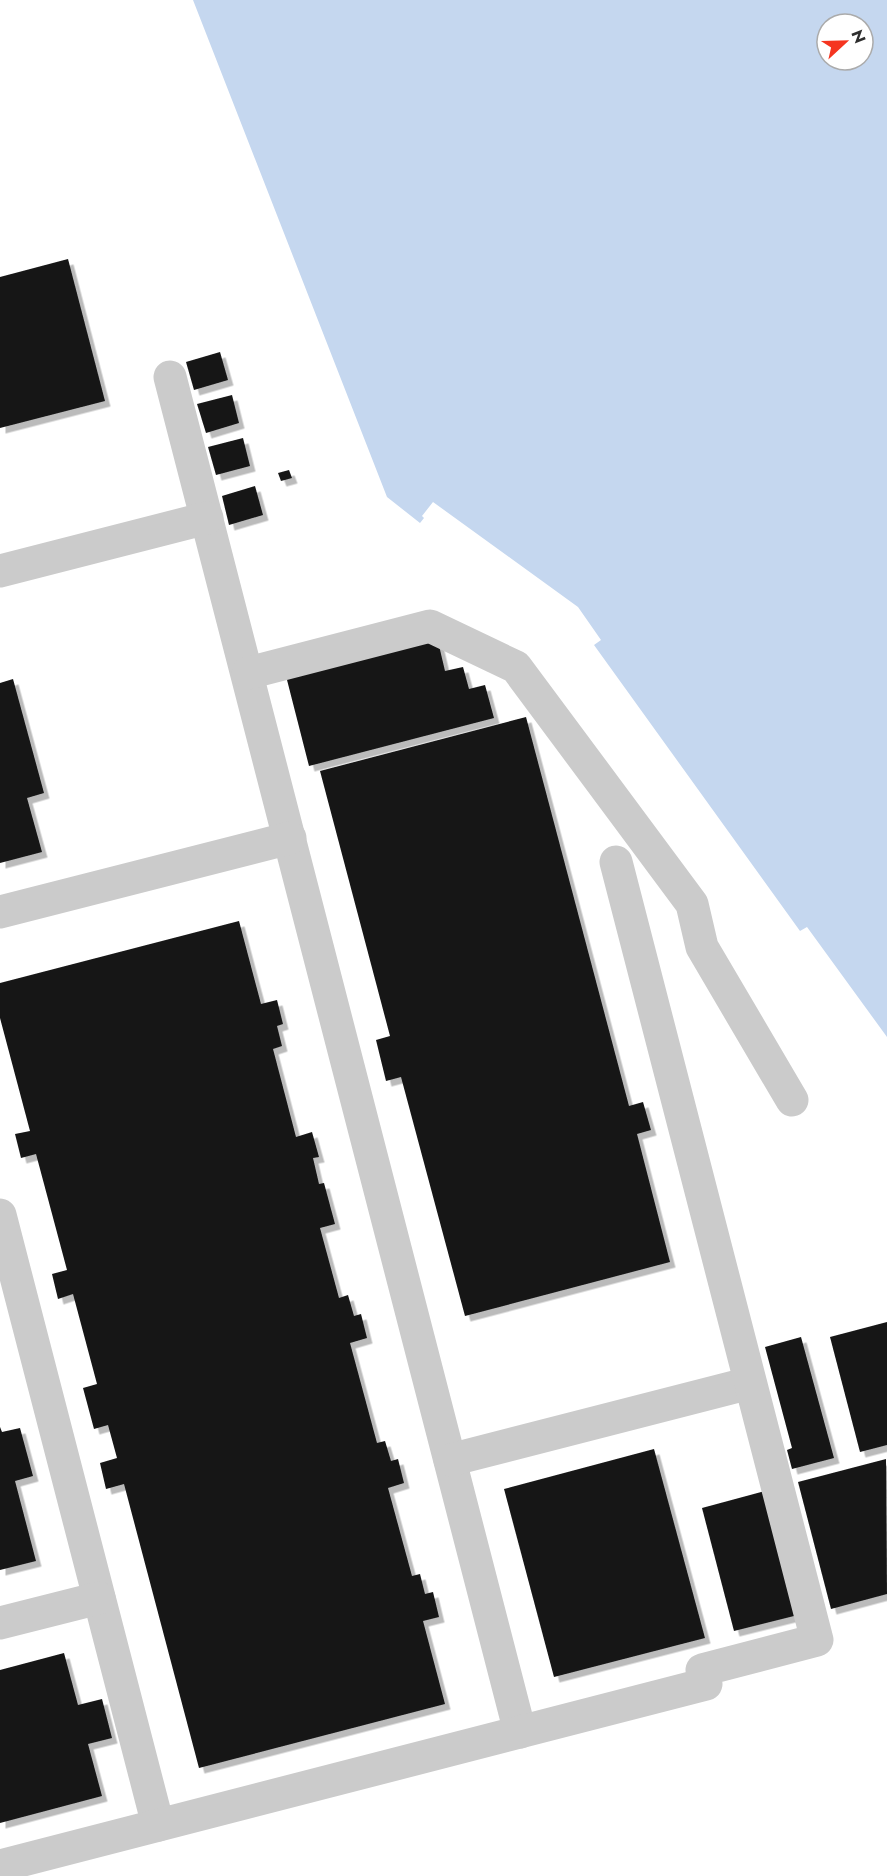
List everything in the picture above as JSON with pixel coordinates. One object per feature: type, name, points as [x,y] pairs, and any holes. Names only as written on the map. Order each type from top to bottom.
[{"type":"lane","points":[[170,377],[520,1732]]},
{"type":"lane","points":[[0,571],[207,518]]},
{"type":"lane","points":[[248,673],[430,626],[516,667],[692,904],[702,947],[792,1101]]},
{"type":"lane","points":[[0,912],[290,838]]},
{"type":"lane","points":[[0,1866],[706,1684],[702,1670],[817,1640],[616,862]]},
{"type":"lane","points":[[0,1215],[158,1825]]},
{"type":"lane","points":[[450,1460],[750,1383]]},
{"type":"lane","points":[[0,1623],[99,1598]]},
{"type":"water","points":[[193,0],[887,0],[887,1037],[807,927],[800,931],[594,645],[601,640],[578,607],[433,502],[422,516],[424,518],[420,523],[387,497]]},
{"type":"building","points":[[68,259],[105,401],[0,428],[0,277]]},
{"type":"building","points":[[220,352],[228,380],[194,390],[186,362]]},
{"type":"building","points":[[232,395],[239,423],[206,433],[197,404]]},
{"type":"building","points":[[243,438],[250,466],[216,475],[208,447]]},
{"type":"building","points":[[289,470],[292,478],[281,481],[278,473]]},
{"type":"building","points":[[255,486],[263,515],[229,525],[222,496]]},
{"type":"building","points":[[437,637],[445,671],[463,667],[469,689],[485,685],[494,718],[309,766],[286,676]]},
{"type":"building","points":[[13,679],[44,793],[27,798],[42,852],[0,863],[0,683]]},
{"type":"building","points":[[526,717],[629,1106],[643,1102],[651,1130],[637,1134],[670,1262],[465,1316],[401,1077],[386,1081],[376,1040],[390,1036],[320,771]]},
{"type":"building","points":[[239,921],[261,1004],[277,1000],[283,1024],[277,1026],[282,1046],[273,1049],[296,1137],[312,1132],[319,1157],[313,1158],[319,1184],[324,1183],[335,1224],[320,1228],[339,1298],[348,1295],[354,1316],[361,1314],[367,1338],[350,1343],[377,1443],[385,1441],[391,1461],[398,1459],[404,1483],[388,1488],[412,1576],[420,1574],[425,1594],[433,1592],[439,1617],[423,1621],[445,1704],[199,1768],[124,1484],[106,1489],[100,1463],[117,1458],[108,1425],[94,1429],[83,1388],[97,1384],[73,1294],[58,1299],[52,1274],[67,1270],[36,1154],[21,1158],[15,1134],[30,1131],[0,1018],[0,983]]},
{"type":"building","points":[[887,1322],[887,1445],[860,1452],[830,1337]]},
{"type":"building","points":[[801,1337],[834,1458],[792,1469],[787,1450],[792,1448],[765,1347]]},
{"type":"building","points":[[0,1427],[2,1432],[20,1428],[33,1476],[15,1481],[36,1561],[0,1570]]},
{"type":"building","points":[[654,1449],[705,1638],[554,1677],[504,1489]]},
{"type":"building","points":[[886,1459],[887,1594],[831,1609],[798,1482]]},
{"type":"building","points":[[769,1490],[802,1614],[734,1631],[702,1508]]},
{"type":"building","points":[[64,1653],[78,1705],[102,1699],[112,1738],[88,1744],[102,1796],[0,1823],[0,1670]]}]
